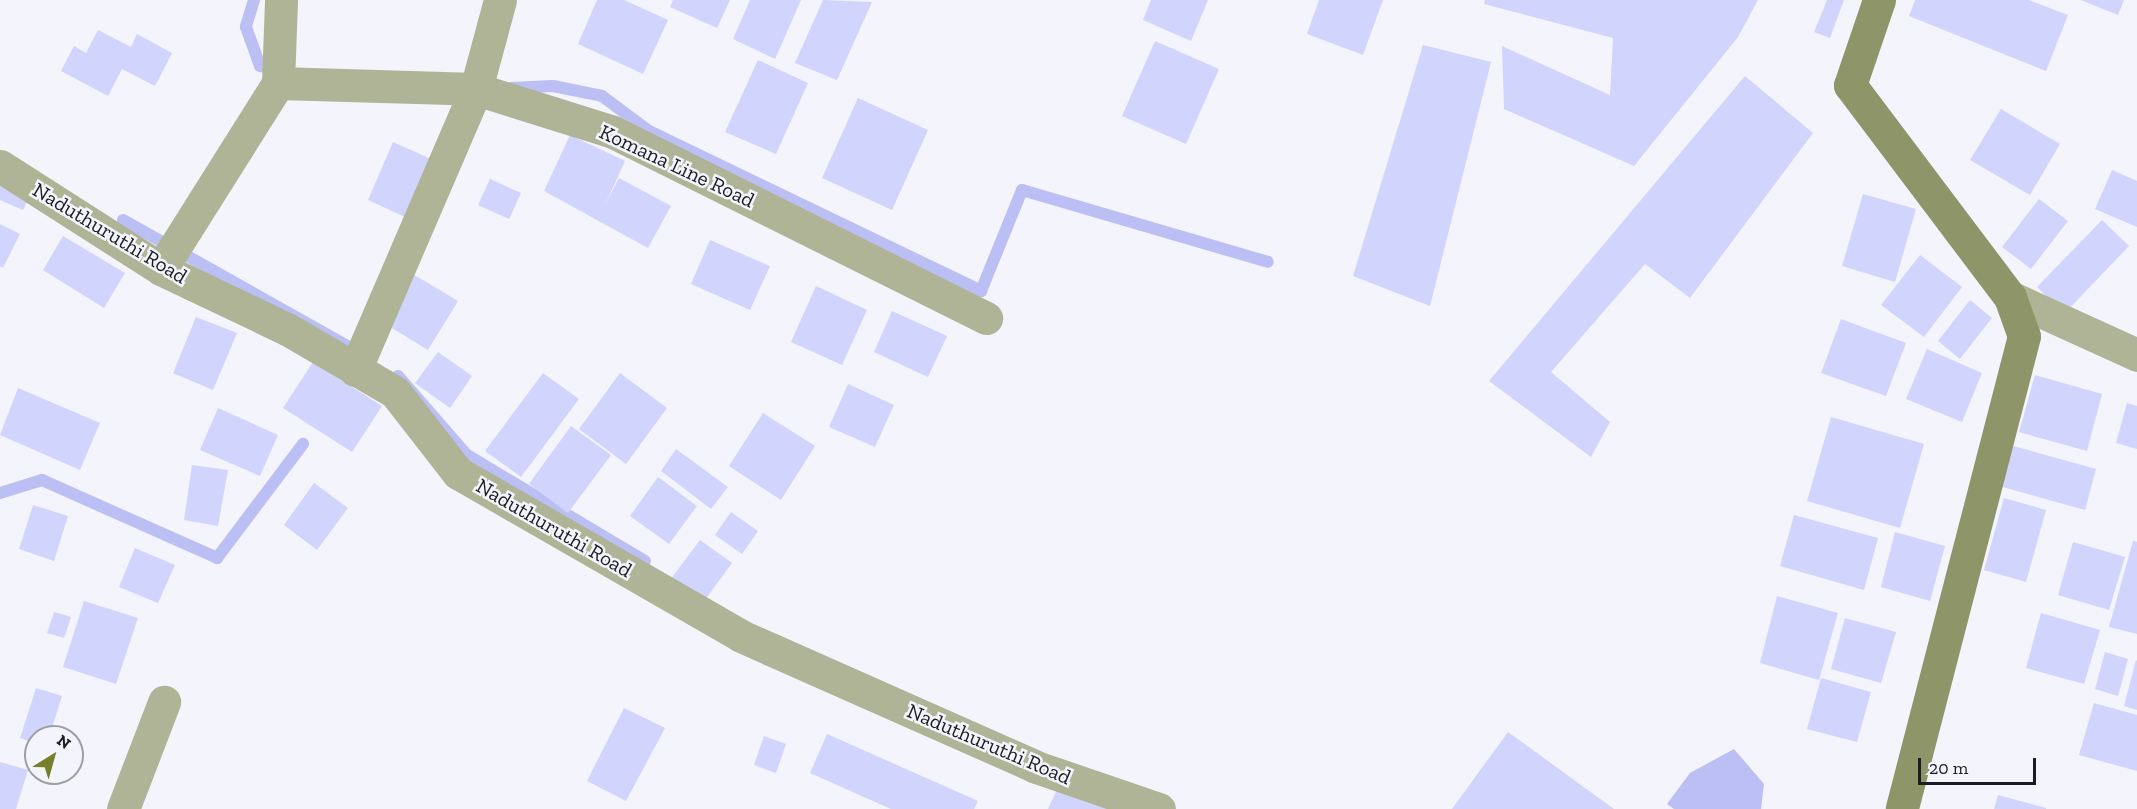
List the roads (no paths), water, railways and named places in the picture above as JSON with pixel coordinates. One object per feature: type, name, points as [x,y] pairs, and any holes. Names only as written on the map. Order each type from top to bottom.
[{"type":"main road","points":[[1879,0],[1850,85],[2010,297],[2024,336],[1902,809]]},
{"type":"street","points":[[161,269],[278,83],[281,0]]},
{"type":"street","points":[[355,370],[476,89],[500,0]]},
{"type":"street","name":"Komana Line Road","points":[[278,83],[476,89],[613,132],[986,318]]},
{"type":"street","name":"Naduthuruthi Road","points":[[0,166],[161,269],[287,329],[395,392],[458,473],[741,636],[1036,767],[1159,809]]},
{"type":"street","points":[[2010,297],[2137,355]]},
{"type":"street","points":[[123,809],[164,702]]},
{"type":"water","points":[[1734,749],[1764,784],[1761,809],[1674,809],[1667,804],[1690,773]]},
{"type":"waterway","points":[[254,0],[246,27],[260,66],[276,68]]},
{"type":"waterway","points":[[511,88],[553,86],[602,96],[649,131],[981,291],[1022,190],[1268,262]]},
{"type":"waterway","points":[[123,220],[360,353]]},
{"type":"waterway","points":[[398,376],[467,455],[645,561]]},
{"type":"waterway","points":[[0,493],[42,480],[217,558],[303,444]]}]
